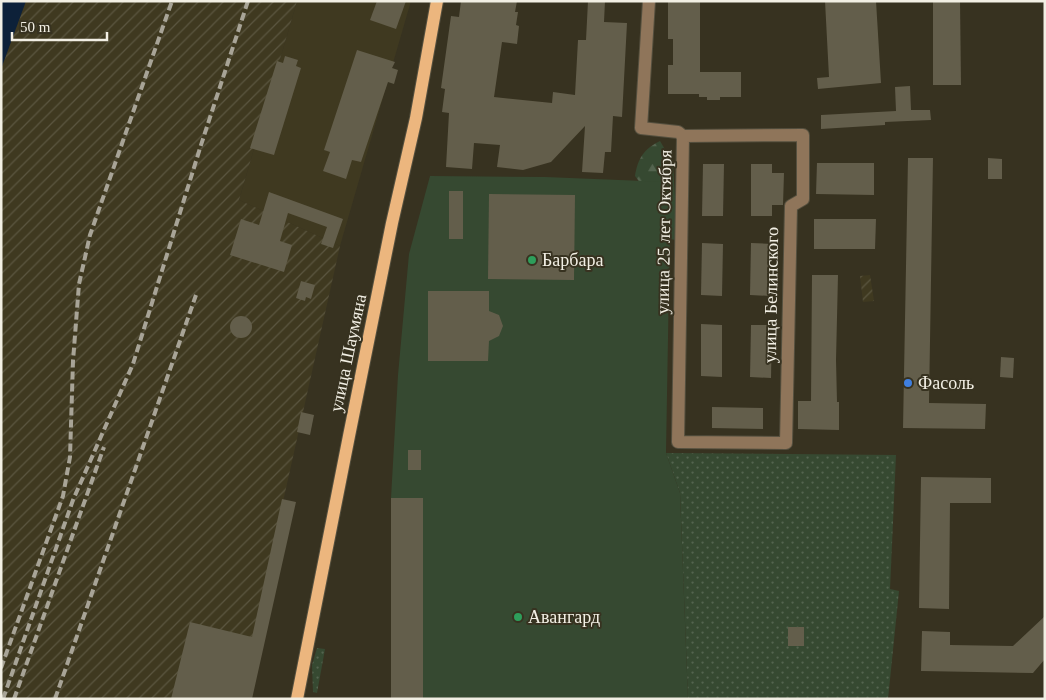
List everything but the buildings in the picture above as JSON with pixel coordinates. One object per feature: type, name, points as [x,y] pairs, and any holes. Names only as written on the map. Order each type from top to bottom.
[{"type":"main road","name":"улица Шаумяна","points":[[297,699],[348,436],[392,223],[416,118],[437,1]]},
{"type":"main road","name":"улица Шаумяна","points":[[434,15],[441,1]]},
{"type":"street","name":"улица 25 лет Октября","points":[[649,1],[641,128],[678,132],[683,136],[679,409]]},
{"type":"street","name":"улица Белинского","points":[[679,409],[678,442],[786,443],[791,206],[803,199],[803,135],[683,136]]},
{"type":"shaded area","points":[[26,1],[297,1],[239,200],[340,246],[239,699],[1,699],[1,69]]},
{"type":"shaded area","points":[[297,1],[411,1],[340,246],[239,200]]},
{"type":"shaded area","points":[[870,275],[874,301],[863,302],[860,276]]},
{"type":"green space","points":[[660,141],[673,163],[676,213],[675,240],[663,237],[641,184],[635,176],[643,155],[650,147]]},
{"type":"green space","points":[[430,176],[545,177],[669,182],[666,453],[680,493],[688,699],[391,699],[391,498],[398,375],[409,254]]},
{"type":"green space","points":[[666,453],[896,455],[890,589],[899,591],[888,699],[688,699],[680,493]]},
{"type":"green space","points":[[317,648],[325,649],[317,693],[313,692],[312,665]]},
{"type":"water","points":[[1,1],[26,1],[1,69]]},
{"type":"railway","points":[[1,668],[63,496],[70,457],[73,361],[79,284],[90,235],[172,1]]},
{"type":"railway","points":[[3,699],[73,500],[133,364],[248,1]]},
{"type":"railway","points":[[55,699],[196,295]]},
{"type":"railway","points":[[14,699],[104,447]]},
{"type":"place","name":"Барбара","points":[[532,260]]},
{"type":"place","name":"Фасоль","points":[[908,383]]},
{"type":"place","name":"Авангард","points":[[518,617]]}]
